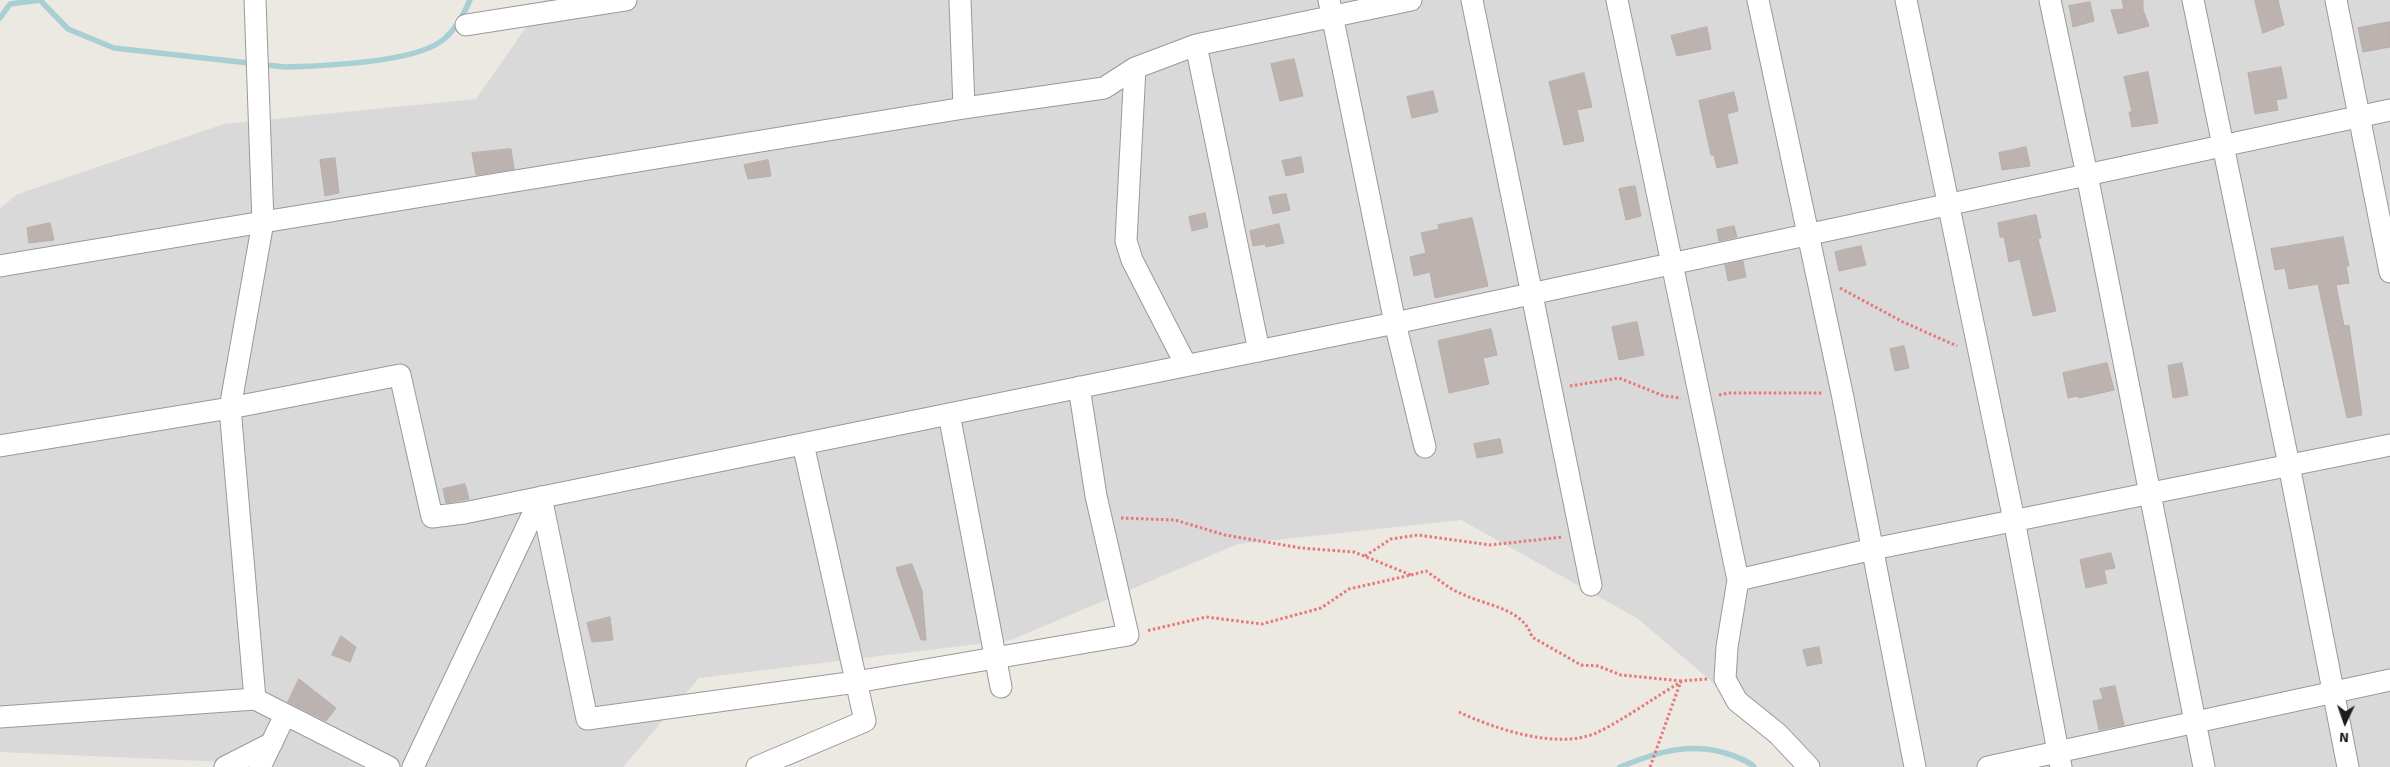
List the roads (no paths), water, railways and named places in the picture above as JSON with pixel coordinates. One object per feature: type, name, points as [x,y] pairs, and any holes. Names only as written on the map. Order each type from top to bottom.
[{"type":"street","points":[[255,0],[263,222],[230,408],[255,699]]},
{"type":"street","points":[[466,25],[626,0]]},
{"type":"street","points":[[960,0],[964,108]]},
{"type":"street","points":[[0,266],[964,108],[1104,88],[1135,68],[1196,46],[1332,8],[1411,0]]},
{"type":"street","points":[[1472,0],[1591,585]]},
{"type":"street","points":[[1617,0],[1738,580],[1727,647],[1725,680],[1737,701],[1778,734],[1809,767]]},
{"type":"street","points":[[1758,0],[1818,275],[1915,767]]},
{"type":"street","points":[[1906,0],[1981,357],[2060,760]]},
{"type":"street","points":[[2050,0],[2087,175],[2204,767]]},
{"type":"street","points":[[2193,0],[2289,465],[2348,767]]},
{"type":"street","points":[[2336,0],[2390,272]]},
{"type":"street","points":[[1332,8],[1395,323],[1425,447]]},
{"type":"street","points":[[1196,46],[1259,351]]},
{"type":"street","points":[[1135,68],[1126,241],[1132,260],[1186,365]]},
{"type":"street","points":[[0,446],[230,408],[400,376],[432,517],[540,497],[1395,323],[2390,110]]},
{"type":"street","points":[[540,497],[587,719],[856,682],[1128,635],[1096,496],[1078,387]]},
{"type":"street","points":[[949,414],[1002,687]]},
{"type":"street","points":[[757,767],[865,721],[803,444]]},
{"type":"street","points":[[1738,580],[1873,549],[2390,444]]},
{"type":"street","points":[[413,767],[540,497]]},
{"type":"street","points":[[1988,767],[2060,760],[2195,724],[2390,680]]},
{"type":"street","points":[[0,717],[255,699],[389,767]]},
{"type":"street","points":[[260,767],[285,714]]},
{"type":"street","points":[[225,767],[272,743]]},
{"type":"waterway","points":[[0,18],[10,4],[40,0],[68,29],[114,48],[285,67],[369,62],[413,53],[431,47],[444,39],[452,31],[470,0]]},
{"type":"waterway","points":[[1620,767],[1662,753],[1690,748],[1719,751],[1745,760],[1754,767]]}]
